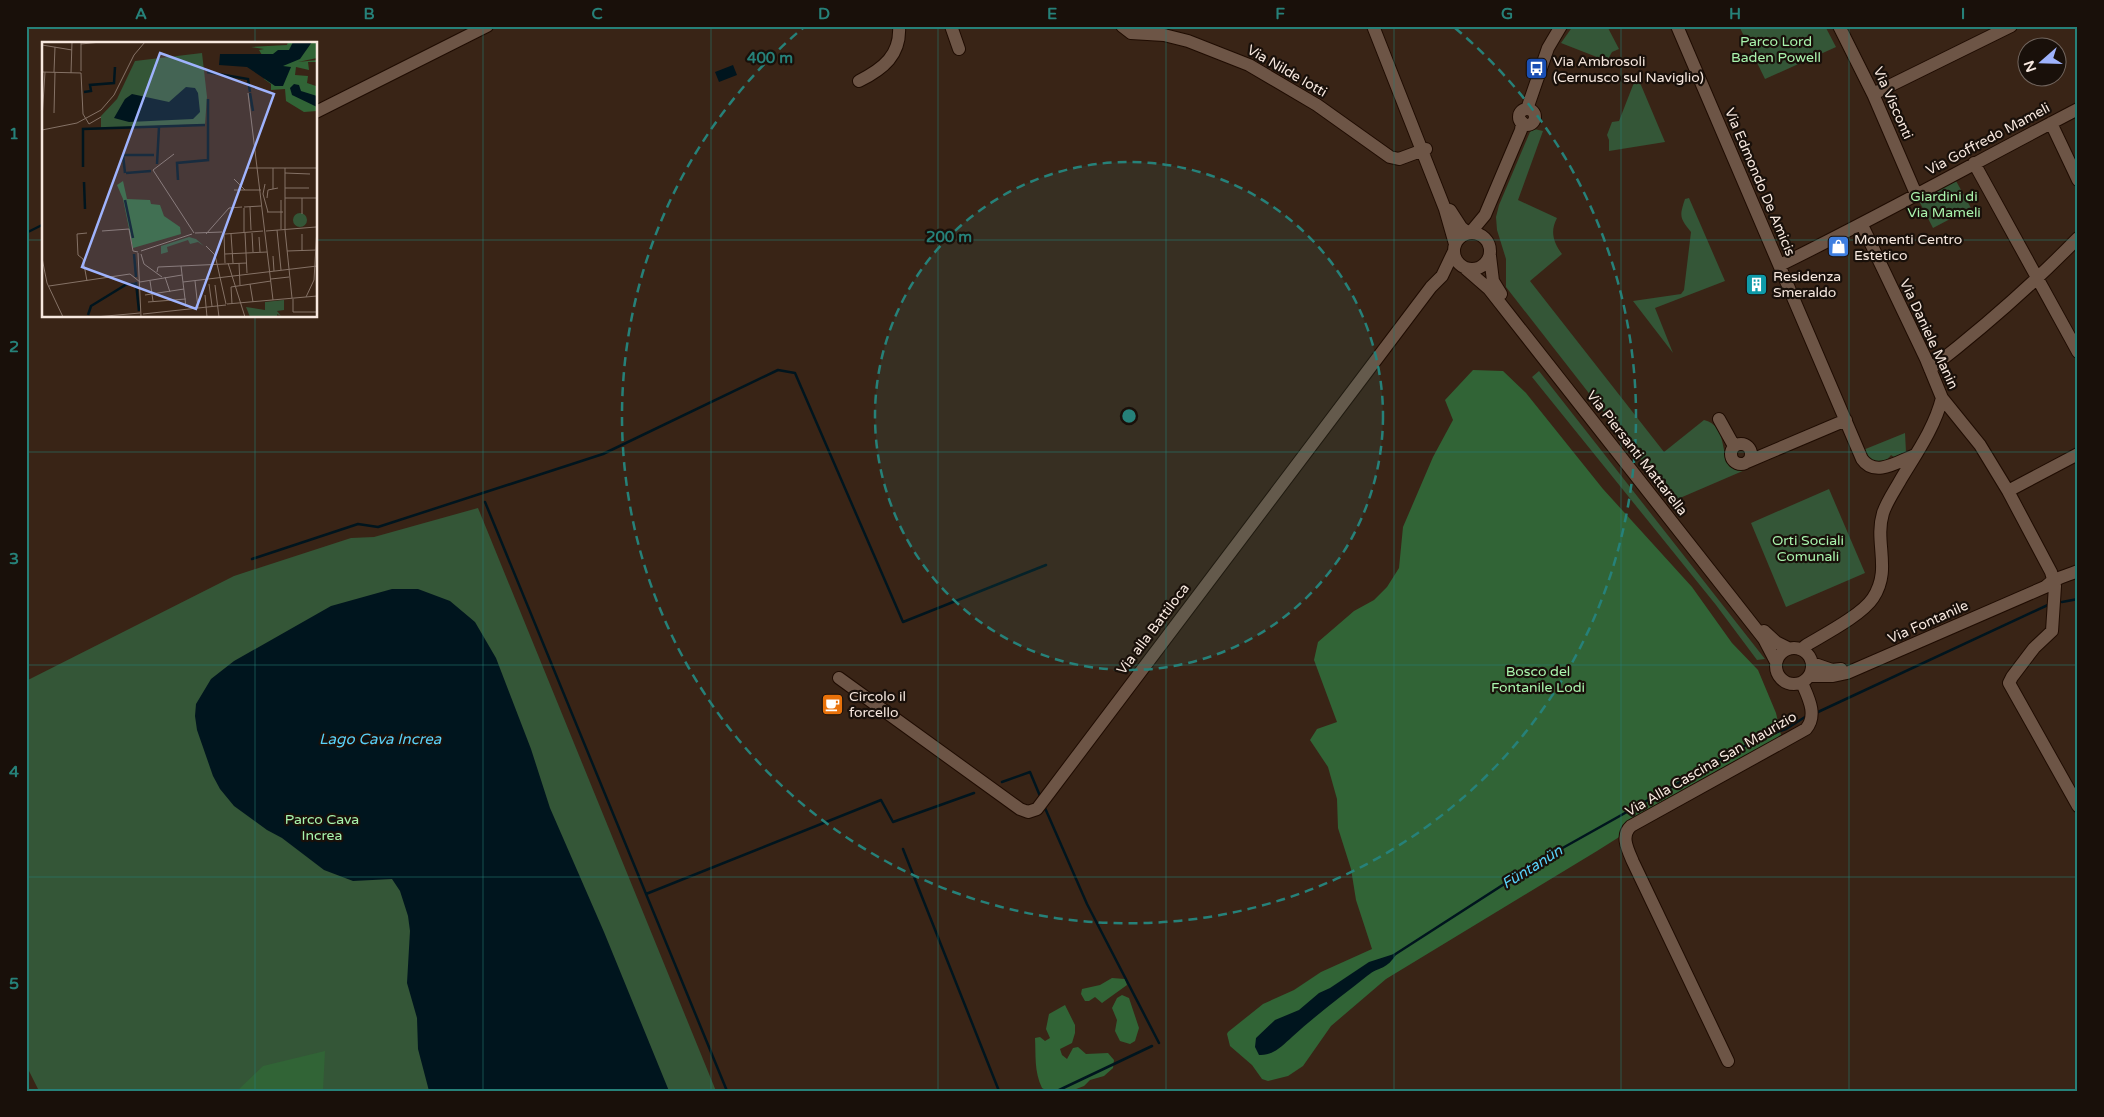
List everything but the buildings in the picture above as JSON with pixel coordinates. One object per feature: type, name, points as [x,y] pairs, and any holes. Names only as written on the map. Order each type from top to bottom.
[{"type":"street","points":[[318,111],[487,26]]},
{"type":"street","points":[[859,81],[884,66],[891,59],[898,44],[899,26]]},
{"type":"street","points":[[951,26],[959,49]]},
{"type":"street","name":"Via Nilde Iotti","points":[[1122,26],[1131,33],[1164,35],[1188,41],[1250,65],[1317,105],[1390,157],[1399,158],[1424,150]]},
{"type":"street","points":[[1373,26],[1450,211],[1469,233],[1479,234],[1487,241]]},
{"type":"street","points":[[1378,26],[1445,209],[1458,263],[1465,268],[1473,270],[1481,267],[1490,256],[1485,215]]},
{"type":"street","points":[[1454,249],[1460,237],[1469,233],[1485,215],[1523,126],[1520,114],[1530,107],[1548,48],[1561,26]]},
{"type":"street","name":"Via Edmondo De Amicis","points":[[1677,26],[1862,459],[1871,467],[1883,467],[1915,455]]},
{"type":"street","name":"Via Visconti","points":[[1839,26],[1873,94],[1916,194]]},
{"type":"street","points":[[1873,94],[2011,26]]},
{"type":"street","name":"Via Goffredo Mameli","points":[[1780,265],[1862,224],[2078,109]]},
{"type":"street","points":[[2051,123],[2078,180]]},
{"type":"street","points":[[1974,163],[2078,352]]},
{"type":"street","name":"Via Daniele Manin","points":[[1862,224],[1942,398],[1973,434],[2008,491],[2053,579]]},
{"type":"street","points":[[1930,369],[1989,322],[2038,279],[2078,238]]},
{"type":"street","name":"Via alla Battiloca","points":[[839,678],[1020,809],[1028,812],[1034,811],[1040,806],[1164,640],[1442,276],[1454,249]]},
{"type":"street","name":"Via Piersanti Mattarella","points":[[1490,256],[1493,281],[1498,291],[1768,635],[1788,648]]},
{"type":"street","points":[[1442,276],[1465,268]]},
{"type":"street","name":"Via Piersanti Mattarella","points":[[1465,268],[1489,289],[1764,639],[1776,662]]},
{"type":"street","points":[[1804,650],[1805,646],[1862,609],[1876,593],[1883,575],[1880,531],[1883,513],[1937,414],[1942,398]]},
{"type":"street","points":[[1719,419],[1734,446]]},
{"type":"street","points":[[1734,446],[1730,454],[1732,460],[1741,464],[1753,456],[1846,420]]},
{"type":"street","points":[[1734,446],[1744,444],[1753,456]]},
{"type":"street","points":[[2008,491],[2078,454]]},
{"type":"street","name":"Via Fontanile","points":[[1806,679],[1848,674],[2045,586],[2053,579],[2078,565]]},
{"type":"street","name":"Via Fontanile","points":[[1812,663],[1832,670],[1846,668],[2043,582],[2062,578],[2078,570]]},
{"type":"street","points":[[2053,579],[2055,586],[2052,631],[2036,646],[2009,682],[2078,806]]},
{"type":"street","points":[[1794,647],[1804,650],[1808,653],[1812,663],[1806,679],[1796,684],[1785,682],[1778,673],[1776,662],[1780,654],[1788,648],[1794,647]]},
{"type":"street","name":"Via Alla Cascina San Maurizio","points":[[1728,1061],[1633,862],[1624,837],[1626,830],[1631,826],[1806,729],[1812,721],[1812,713],[1806,679]]},
{"type":"green space","points":[[1573,26],[1607,26],[1619,49],[1612,52],[1607,61],[1561,43]]},
{"type":"green space","name":"Parco Lord Baden Powell","points":[[1739,26],[1825,26],[1836,47],[1765,79]]},
{"type":"green space","points":[[1638,78],[1665,142],[1609,151],[1607,135],[1612,122],[1619,121],[1635,80]]},
{"type":"green space","points":[[1534,129],[1543,131],[1518,200],[1557,218],[1553,232],[1556,245],[1562,254],[1530,281],[1664,452],[1704,420],[1711,423],[1720,433],[1730,467],[1745,470],[1673,501],[1506,287],[1506,259],[1497,230],[1496,217],[1499,205],[1530,132]]},
{"type":"green space","name":"Giardini di Via Mameli","points":[[1955,179],[1971,208],[1933,228],[1918,199]]},
{"type":"green space","points":[[1689,198],[1725,281],[1655,308],[1673,353],[1633,301],[1681,294],[1684,290],[1691,232],[1681,214],[1685,199]]},
{"type":"green space","name":"Bosco del Fontanile Lodi","points":[[1473,370],[1503,371],[1526,393],[1603,489],[1692,587],[1732,643],[1758,670],[1776,713],[1781,735],[1597,851],[1386,979],[1331,1026],[1303,1066],[1288,1076],[1268,1081],[1262,1079],[1252,1065],[1230,1046],[1228,1032],[1263,1004],[1294,990],[1321,972],[1372,949],[1356,900],[1351,869],[1338,828],[1337,799],[1328,767],[1310,740],[1317,729],[1337,722],[1314,660],[1318,642],[1354,611],[1374,600],[1387,587],[1399,568],[1403,527],[1433,457],[1453,420],[1445,400]]},
{"type":"green space","points":[[1539,371],[1765,659],[1757,660],[1716,605],[1532,377]]},
{"type":"green space","points":[[1905,433],[1906,452],[1894,457],[1891,455],[1882,462],[1871,462],[1863,450]]},
{"type":"green space","name":"Orti Sociali Comunali","points":[[1829,489],[1865,573],[1786,607],[1751,523]]},
{"type":"green space","name":"Parco Cava Increa","points":[[478,508],[716,1091],[39,1091],[26,1065],[26,681],[234,576],[351,538],[374,537]]},
{"type":"green space","points":[[1112,978],[1125,979],[1127,985],[1102,1003],[1095,997],[1085,1001],[1081,994],[1082,989],[1100,985]]},
{"type":"green space","points":[[1122,995],[1129,998],[1139,1028],[1135,1041],[1130,1044],[1120,1041],[1115,1031],[1117,1020],[1112,1008],[1117,998]]},
{"type":"green space","points":[[1065,1005],[1075,1025],[1075,1033],[1072,1043],[1060,1049],[1062,1055],[1067,1059],[1073,1048],[1078,1047],[1086,1054],[1108,1053],[1114,1060],[1113,1068],[1104,1076],[1090,1080],[1084,1086],[1071,1091],[1047,1091],[1042,1088],[1038,1076],[1035,1038],[1040,1037],[1045,1041],[1050,1038],[1046,1029],[1049,1014]]},
{"type":"green space","points":[[325,1051],[323,1091],[237,1091],[263,1066]]},
{"type":"water","points":[[733,65],[737,75],[719,82],[715,72]]},
{"type":"water","name":"Lago Cava Increa","points":[[392,589],[418,589],[450,601],[475,622],[496,658],[531,749],[550,808],[604,932],[669,1091],[429,1091],[418,1049],[417,1018],[407,983],[410,931],[408,916],[400,891],[392,879],[353,881],[324,870],[282,838],[267,830],[234,806],[220,789],[213,776],[197,730],[195,716],[196,704],[211,679],[234,661],[331,606]]},
{"type":"water","points":[[1397,953],[1390,963],[1367,976],[1310,1021],[1281,1047],[1269,1054],[1259,1055],[1255,1047],[1256,1038],[1275,1020],[1299,1010],[1319,993],[1330,988],[1369,962]]},
{"type":"waterway","points":[[26,233],[42,225]]},
{"type":"waterway","points":[[252,559],[358,524],[378,527],[603,454],[778,370],[795,373],[903,622],[1046,565]]},
{"type":"waterway","points":[[485,502],[727,1091]]},
{"type":"waterway","points":[[2062,602],[2078,599]]},
{"type":"waterway","points":[[1818,712],[2050,604]]},
{"type":"waterway","name":"Füntanün","points":[[1394,955],[1543,859],[1757,739],[1786,729],[1805,717]]},
{"type":"waterway","points":[[1002,782],[1030,772],[1040,796]]},
{"type":"waterway","points":[[646,894],[881,800],[893,822],[974,793]]},
{"type":"waterway","points":[[1045,808],[1087,904],[1159,1043]]},
{"type":"waterway","points":[[903,849],[999,1091]]},
{"type":"waterway","points":[[1057,1091],[1152,1046]]},
{"type":"place","name":"Via Ambrosoli (Cernusco sul Naviglio)","points":[[1537,69]]},
{"type":"place","name":"Momenti Centro Estetico","points":[[1838,247]]},
{"type":"place","name":"Residenza Smeraldo","points":[[1757,284]]},
{"type":"place","name":"Circolo il forcello","points":[[833,704]]}]
